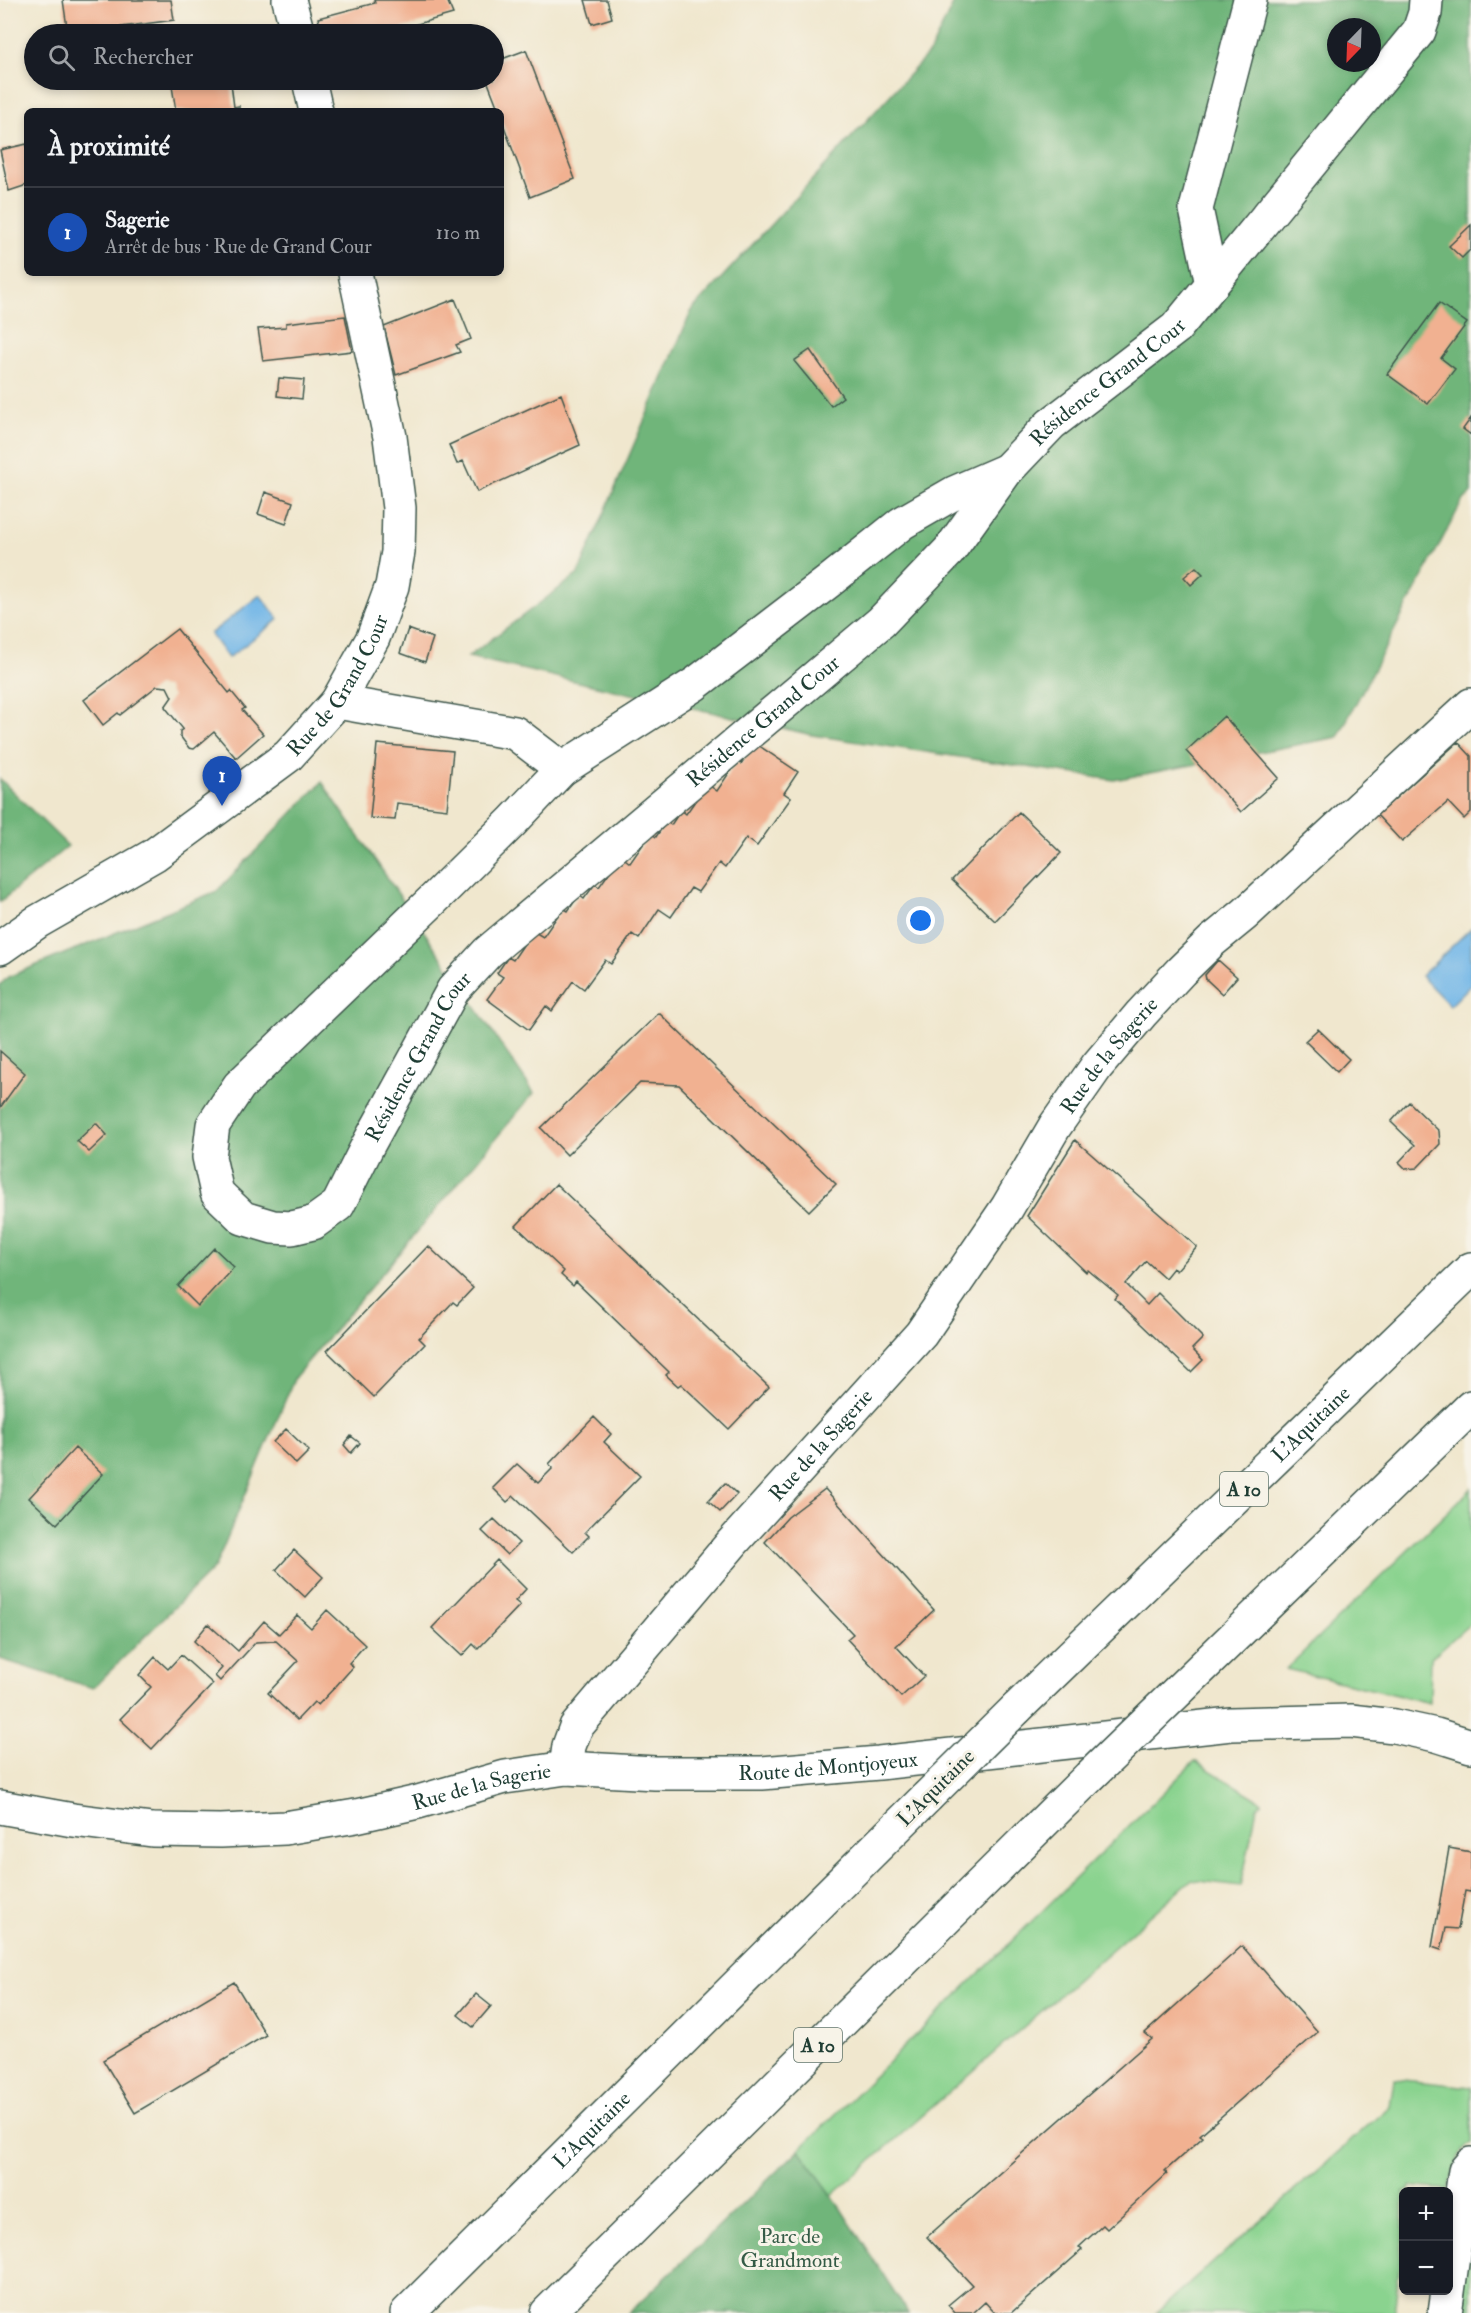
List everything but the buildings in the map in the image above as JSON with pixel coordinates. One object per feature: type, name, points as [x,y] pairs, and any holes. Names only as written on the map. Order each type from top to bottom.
[{"type":"main road","points":[[289,0],[295,24]]},
{"type":"main road","points":[[1212,284],[1196,209],[1250,0]]},
{"type":"main road","name":"Résidence Grand Cour","points":[[1007,470],[954,493],[902,523],[694,684],[562,769],[442,891],[239,1086],[213,1125],[209,1157],[217,1193],[243,1218],[273,1227],[292,1228],[313,1223],[338,1204],[453,990],[488,952],[881,622],[949,551],[1007,470],[1051,424],[1176,328],[1419,31],[1425,13],[1426,0]]},
{"type":"main road","points":[[311,90],[315,108]]},
{"type":"main road","name":"Rue de Grand Cour","points":[[0,948],[37,922],[154,855],[288,756],[337,702],[373,638],[392,586],[398,552],[399,508],[390,437],[356,276]]},
{"type":"main road","points":[[337,702],[515,733],[562,769]]},
{"type":"main road","name":"Rue de la Sagerie","points":[[0,1807],[73,1821],[152,1830],[221,1831],[285,1828],[418,1802],[505,1777],[566,1768],[569,1746],[576,1727],[733,1542],[921,1334],[1007,1208],[1055,1126],[1097,1066],[1141,1014],[1212,941],[1253,907],[1471,705]]},
{"type":"main road","name":"L'Aquitaine","points":[[407,2313],[1016,1709],[1471,1269]]},
{"type":"main road","name":"A 10","points":[[547,2313],[1089,1777],[1471,1407]]},
{"type":"main road","name":"Route de Montjoyeux","points":[[566,1768],[655,1773],[762,1773],[891,1762],[1231,1724],[1351,1721],[1394,1726],[1437,1735],[1471,1746]]},
{"type":"main road","points":[[1445,2313],[1465,2171],[1471,2164]]},
{"type":"green space","points":[[955,0],[1471,0],[1471,493],[1462,502],[1338,737],[1114,780],[812,735],[468,657],[578,574],[692,310],[930,52]]},
{"type":"green space","points":[[0,779],[68,846],[0,902]]},
{"type":"green space","points":[[322,782],[534,1093],[295,1377],[215,1567],[93,1688],[0,1659],[0,985],[8,977],[217,891]]},
{"type":"green space","points":[[1471,1489],[1471,1623],[1431,1658],[1430,1703],[1286,1669]]},
{"type":"green space","points":[[1195,1761],[1262,1802],[1257,1807],[1241,1886],[1191,1880],[832,2195],[799,2150]]},
{"type":"green space","points":[[1394,2079],[1471,2087],[1471,2143],[1458,2158],[1449,2187],[1399,2187],[1399,2272],[1394,2313],[1156,2313],[1390,2106]]},
{"type":"green space","name":"Parc de Grandmont","points":[[799,2150],[832,2195],[908,2313],[629,2313]]},
{"type":"green space","points":[[1471,2212],[1471,2313],[1458,2313]]},
{"type":"water","points":[[260,595],[279,619],[228,658],[210,634]]},
{"type":"water","points":[[1471,928],[1471,985],[1450,1006],[1421,976]]},
{"type":"place","name":"Sagerie","points":[[222,806]]}]
